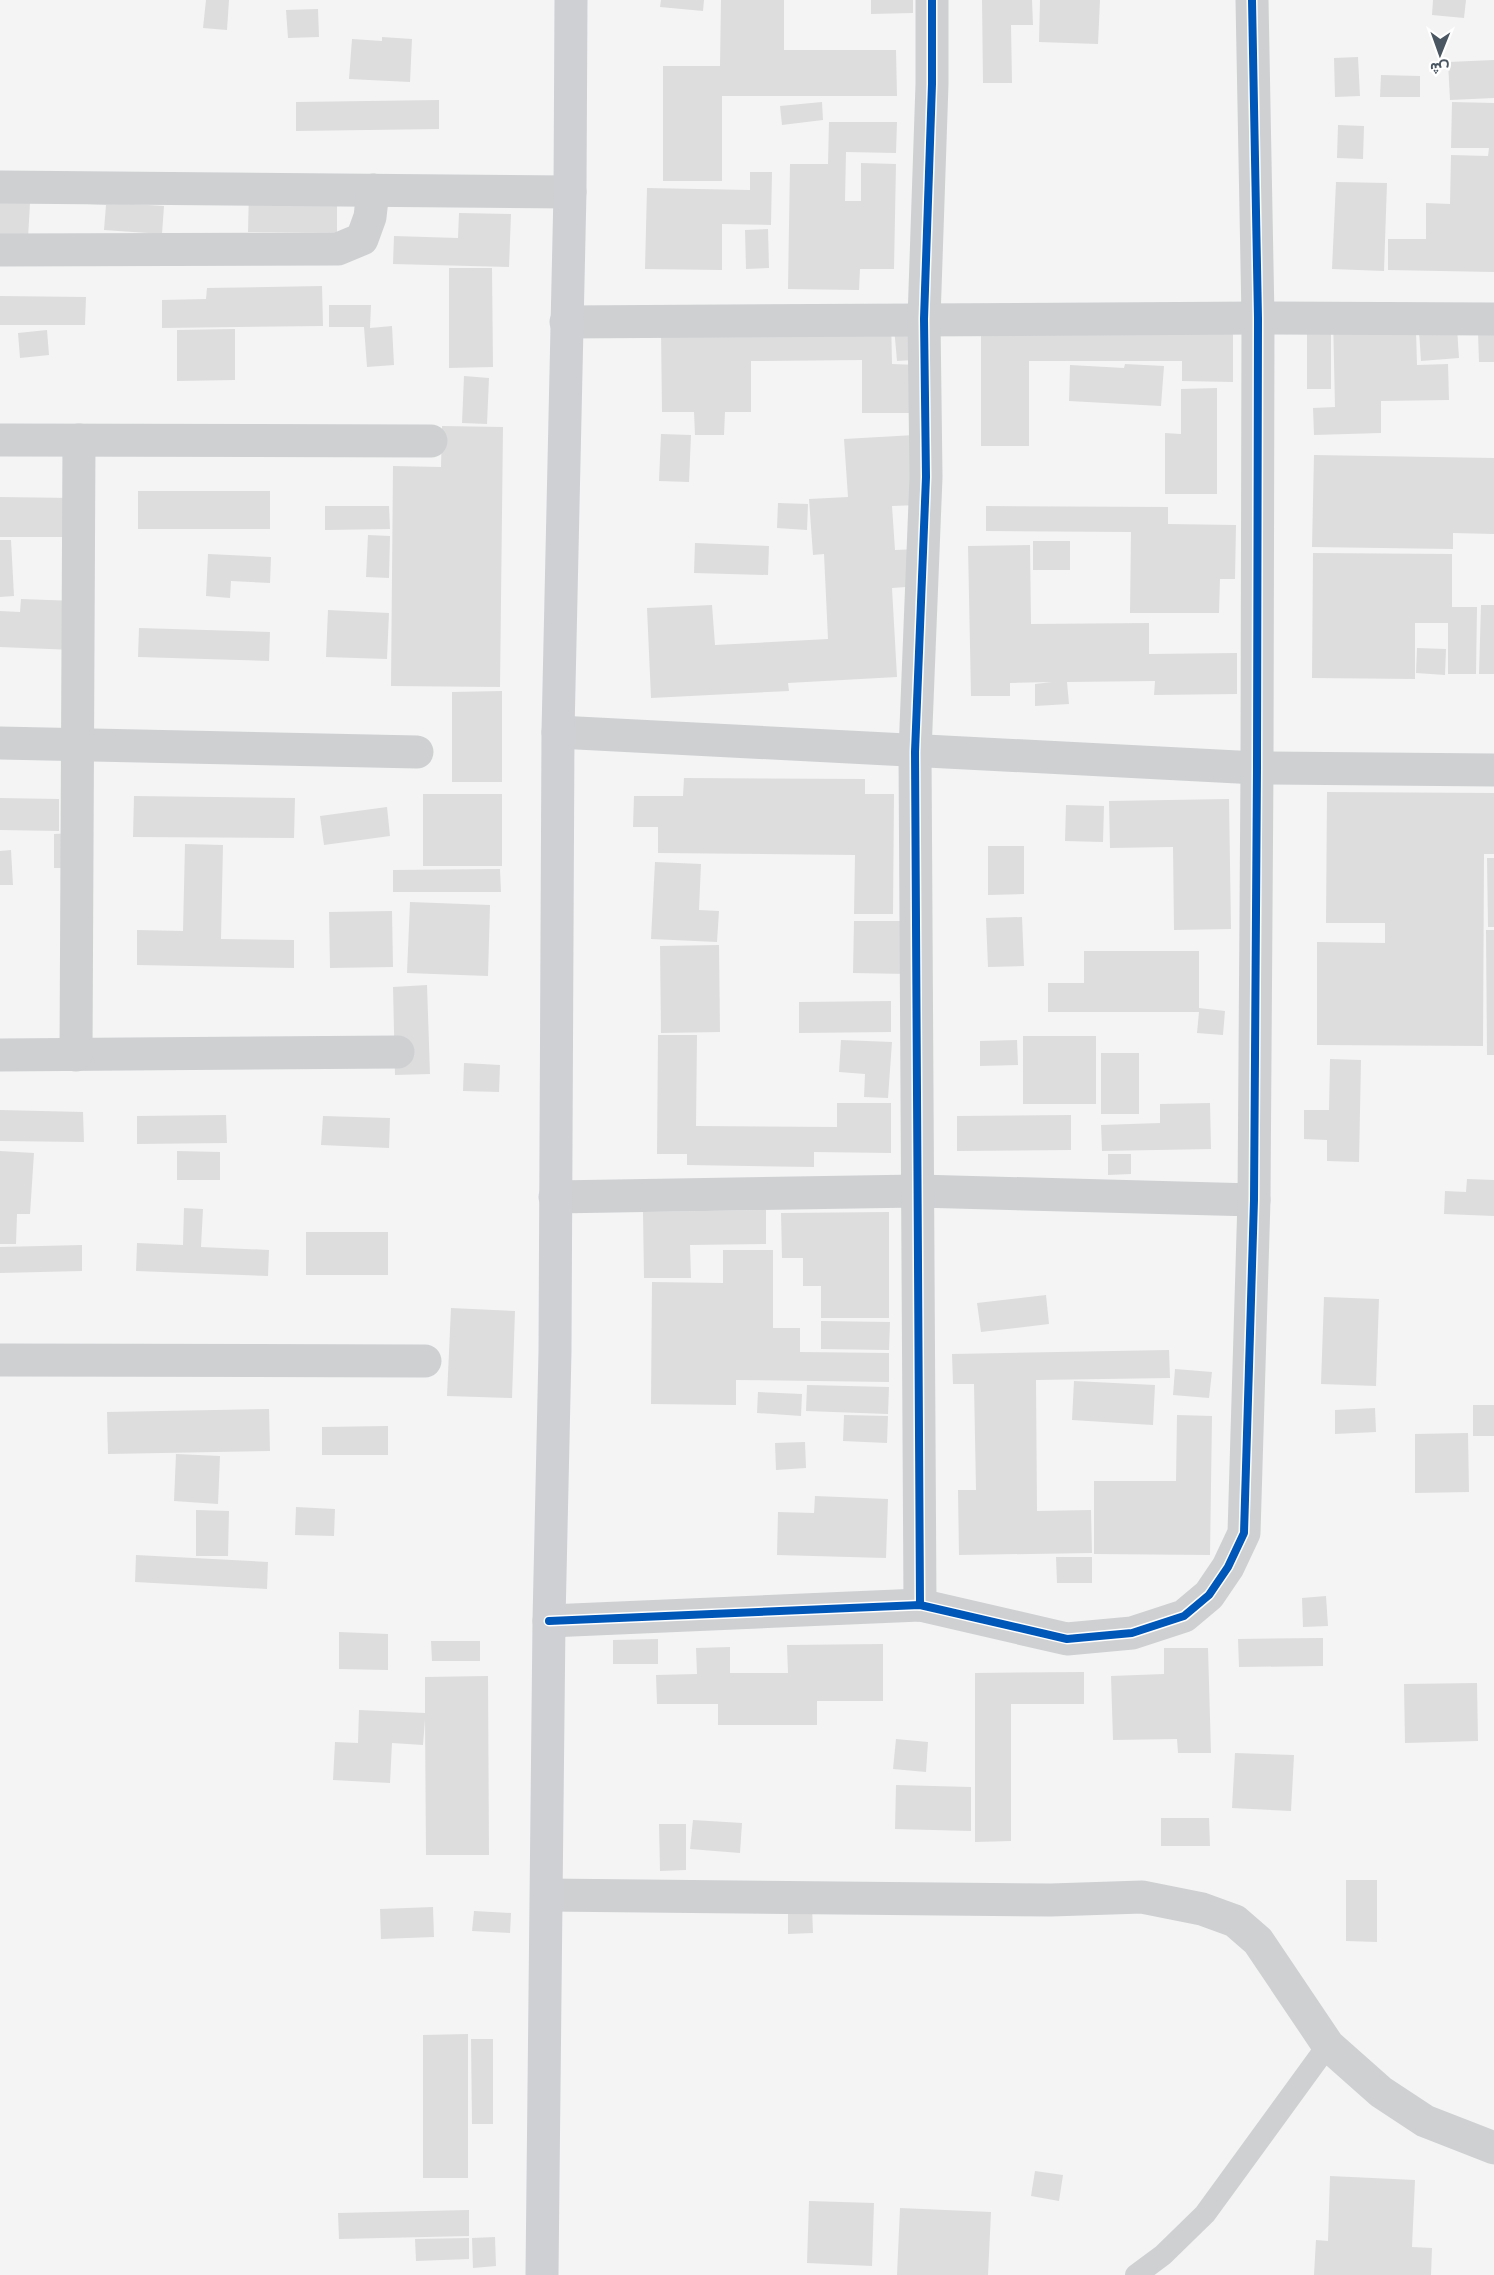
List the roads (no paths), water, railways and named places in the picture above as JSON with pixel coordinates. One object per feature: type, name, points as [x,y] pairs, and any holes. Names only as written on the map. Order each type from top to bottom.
[{"type":"main road","points":[[542,2275],[555,1197],[558,732],[570,192],[571,0]]},
{"type":"street","points":[[920,1605],[915,752],[926,477],[924,319],[932,84],[932,0]]},
{"type":"street","points":[[549,1621],[920,1605],[1067,1639],[1132,1633],[1184,1616],[1209,1595],[1228,1567],[1244,1533],[1254,1200],[1257,768],[1258,318],[1252,0]]},
{"type":"street","points":[[0,187],[570,192]]},
{"type":"street","points":[[0,249],[338,249],[362,239],[370,217],[373,190]]},
{"type":"street","points":[[566,322],[1258,318],[1494,320]]},
{"type":"street","points":[[0,440],[431,441]]},
{"type":"street","points":[[76,1055],[79,440]]},
{"type":"street","points":[[558,732],[1257,768],[1494,770]]},
{"type":"street","points":[[0,743],[417,752]]},
{"type":"street","points":[[0,1055],[398,1052]]},
{"type":"street","points":[[555,1197],[918,1191],[1254,1200]]},
{"type":"street","points":[[0,1360],[425,1360]]},
{"type":"street","points":[[547,1895],[1051,1900],[1142,1897],[1202,1909],[1235,1921],[1258,1941],[1328,2045],[1382,2092],[1425,2121],[1494,2148]]},
{"type":"lane","points":[[1136,2275],[1163,2255],[1205,2214],[1328,2045]]}]
